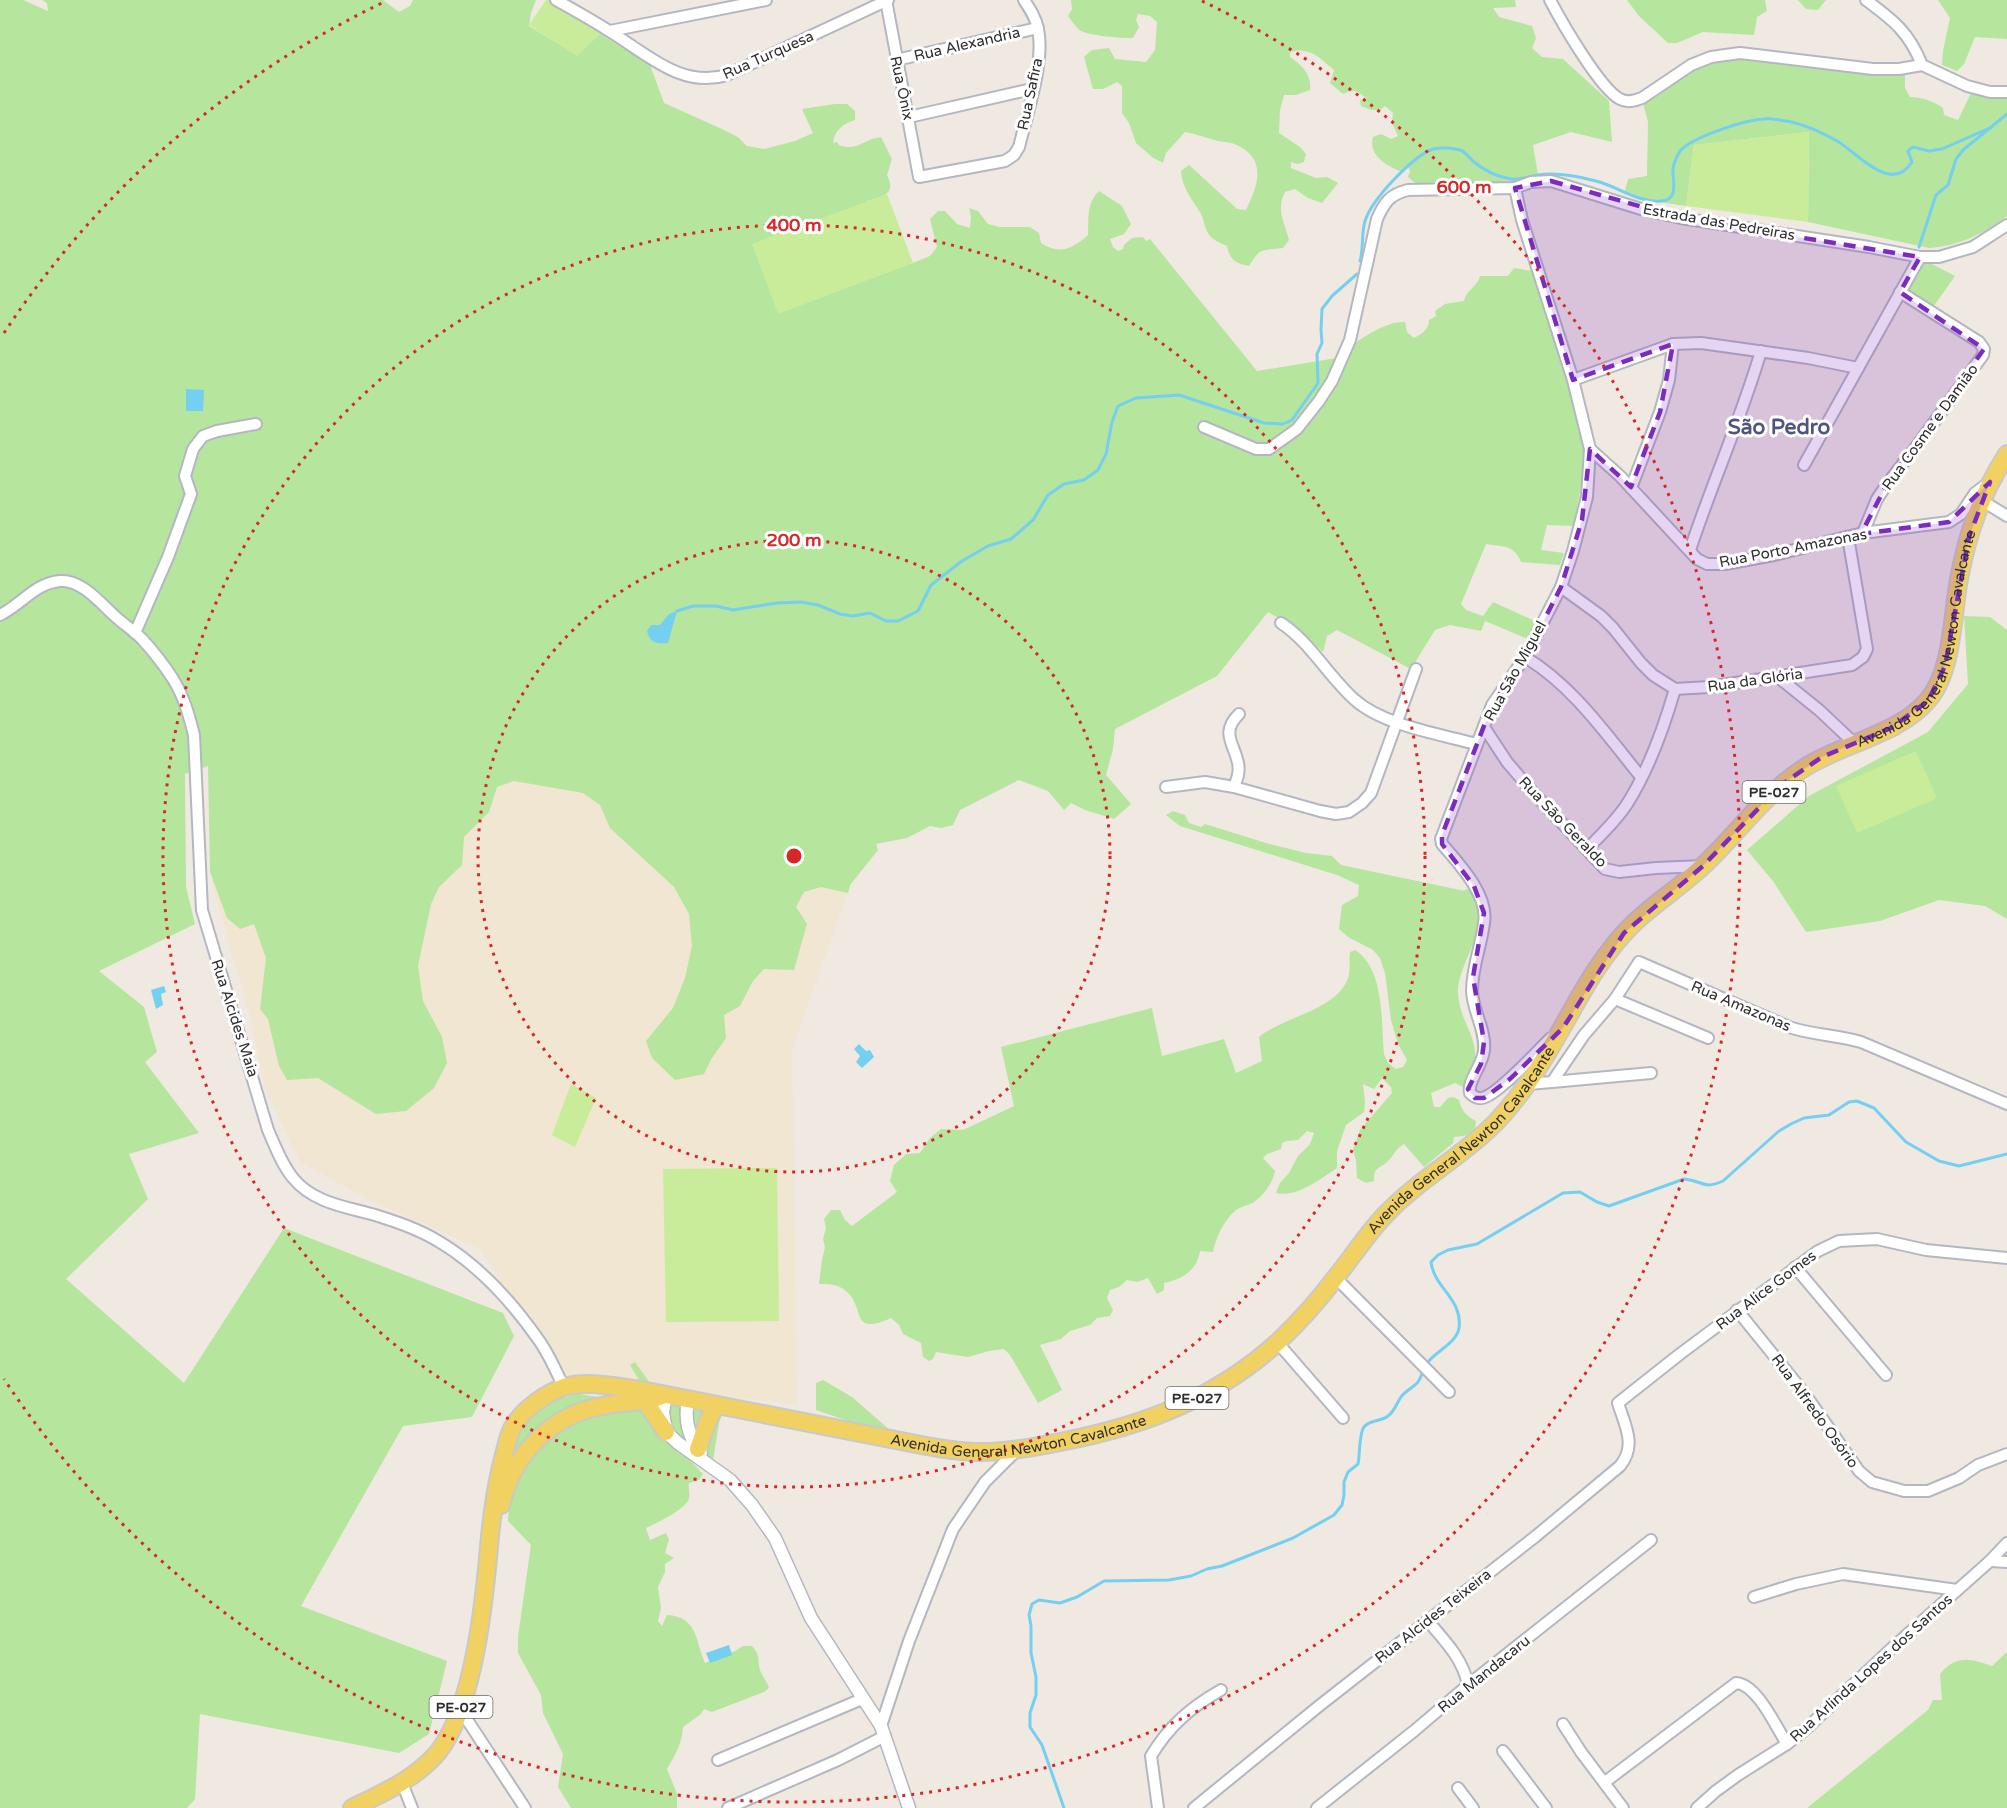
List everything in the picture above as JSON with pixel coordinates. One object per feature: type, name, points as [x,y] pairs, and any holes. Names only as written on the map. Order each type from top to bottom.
[{"type":"main road","name":"Avenida General Newton Cavalcante","points":[[352,1808],[402,1783],[423,1768],[439,1751],[450,1732],[460,1709],[476,1643],[489,1555],[494,1494],[509,1436],[521,1415],[543,1398],[564,1388],[606,1386],[641,1390],[951,1451],[980,1452],[1017,1449],[1082,1438],[1155,1418],[1212,1389],[1254,1361],[1277,1342],[1313,1305],[1336,1278],[1364,1238],[1407,1193],[1486,1133],[1500,1119],[1528,1084],[1590,979],[1624,933],[1703,866],[1781,785],[1822,757],[1891,728],[1913,714],[1928,700],[1938,685],[1945,666],[1959,578],[1969,537],[1981,500],[2007,454]]},
{"type":"main road","name":"Avenida General Newton Cavalcante","points":[[489,1555],[502,1500],[514,1470],[530,1445],[555,1424],[583,1410],[645,1401],[666,1395]]},
{"type":"main road","points":[[645,1401],[666,1432]]},
{"type":"main road","points":[[698,1449],[716,1405]]},
{"type":"street","name":"Rua Turquesa","points":[[556,0],[674,72],[689,77],[716,78],[740,69],[886,0]]},
{"type":"street","points":[[610,31],[766,0]]},
{"type":"street","name":"Rua Ônix","points":[[886,0],[919,177]]},
{"type":"street","name":"Rua Safira","points":[[919,177],[1005,161],[1014,155],[1019,147],[1038,60],[1038,27],[1024,0]]},
{"type":"street","points":[[1550,0],[1590,65],[1611,92],[1619,99],[1627,101],[1642,98],[1691,65],[1711,57],[1740,53],[1873,69],[1899,69],[1922,65],[1967,86],[1990,92],[2007,92]]},
{"type":"street","points":[[1866,0],[1892,19],[1905,32],[1922,65]]},
{"type":"street","name":"Rua Alexandria","points":[[897,60],[1038,27]]},
{"type":"street","points":[[909,117],[1032,89]]},
{"type":"street","name":"Estrada das Pedreiras","points":[[1204,427],[1256,449],[1269,449],[1298,429],[1319,401],[1339,367],[1350,340],[1373,232],[1384,204],[1389,197],[1400,192],[1515,189],[1532,182],[1551,181],[1641,209],[1681,218],[1920,257],[1939,257],[1973,247],[2007,225]]},
{"type":"street","name":"Rua São Miguel","points":[[1515,189],[1522,220],[1573,380],[1590,449],[1587,497],[1574,551],[1561,586],[1525,657],[1492,705],[1441,839],[1442,844],[1464,870],[1483,903],[1484,923],[1474,968],[1473,991],[1477,1017],[1484,1036],[1484,1050],[1481,1064],[1469,1085],[1470,1093],[1479,1099],[1493,1092],[1510,1079],[1563,1028]]},
{"type":"street","points":[[1804,465],[1920,257]]},
{"type":"street","name":"Rua Cosme e Damião","points":[[1863,533],[1887,484],[1983,355],[1984,349],[1979,342],[1900,292]]},
{"type":"street","points":[[1573,380],[1673,344],[1701,342],[1858,368]]},
{"type":"street","points":[[1630,488],[1660,412],[1669,380],[1673,344]]},
{"type":"street","points":[[1690,550],[1750,389],[1761,351]]},
{"type":"street","points":[[135,633],[168,556],[191,494],[185,476],[193,449],[203,436],[256,424]]},
{"type":"street","name":"Rua Porto Amazonas","points":[[1590,449],[1607,462],[1701,563],[1725,564],[1774,555],[1863,533],[1949,522],[1961,514],[1975,493],[1990,482]]},
{"type":"street","points":[[1981,500],[2007,516]]},
{"type":"street","name":"Rua da Glória","points":[[1674,689],[1710,687],[1852,665],[1863,657],[1867,649],[1848,537]]},
{"type":"street","name":"Rua Alcides Maia","points":[[1,616],[35,589],[62,580],[75,584],[87,592],[135,633],[160,661],[174,681],[188,710],[194,735],[201,910],[268,1130],[282,1160],[293,1178],[306,1190],[321,1199],[402,1224],[454,1251],[492,1286],[539,1340],[564,1388]]},
{"type":"street","points":[[1561,586],[1600,616],[1653,675],[1674,689],[1665,722],[1641,777],[1620,813],[1587,849]]},
{"type":"street","points":[[1281,623],[1303,641],[1356,701],[1377,716],[1476,744]]},
{"type":"street","points":[[1525,657],[1538,664],[1570,693],[1641,777]]},
{"type":"street","points":[[1166,787],[1204,782],[1234,787],[1320,812],[1336,814],[1349,812],[1371,793],[1416,669]]},
{"type":"street","points":[[1778,677],[1819,710],[1854,743]]},
{"type":"street","points":[[1234,787],[1238,778],[1238,763],[1229,733],[1234,719],[1239,714]]},
{"type":"street","name":"Rua São Geraldo","points":[[1484,727],[1507,762],[1599,864],[1612,871],[1703,866]]},
{"type":"street","name":"Rua Amazonas","points":[[1552,1082],[1584,1035],[1615,999],[1639,962],[1789,1027],[1803,1032],[1845,1037],[1861,1042],[2007,1104]]},
{"type":"street","points":[[1615,999],[1708,1038]]},
{"type":"street","points":[[1528,1084],[1651,1073]]},
{"type":"street","name":"Rua Alice Gomes","points":[[1618,1403],[1795,1267],[1828,1245],[1839,1241],[1877,1239],[1926,1250],[2007,1258]]},
{"type":"street","points":[[1795,1267],[1886,1375]]},
{"type":"street","points":[[1336,1278],[1449,1392]]},
{"type":"street","name":"Rua Alfredo Osório","points":[[1737,1311],[1805,1394],[1859,1471],[1872,1482],[1904,1491],[1928,1491],[1959,1478],[1978,1465],[2007,1454]]},
{"type":"street","points":[[1277,1342],[1343,1418]]},
{"type":"street","points":[[666,1395],[663,1412],[666,1432],[729,1480],[752,1505],[774,1538],[811,1618],[883,1731],[909,1808]]},
{"type":"street","points":[[688,1399],[686,1412],[691,1438],[712,1466]]},
{"type":"street","name":"Rua Alcides Teixeira","points":[[1194,1808],[1276,1740],[1536,1536],[1620,1466],[1630,1448],[1618,1403]]},
{"type":"street","points":[[728,1808],[838,1760],[883,1731],[909,1641],[953,1529],[985,1482],[1017,1449]]},
{"type":"street","name":"Rua Mandacaru","points":[[1317,1808],[1651,1540]]},
{"type":"street","name":"Rua Arlinda Lopes dos Santos","points":[[1697,1808],[1738,1775],[1787,1744],[1815,1721],[2007,1543]]},
{"type":"street","points":[[1990,1561],[2007,1562]]},
{"type":"street","points":[[1754,1597],[1796,1584],[1844,1574],[1957,1590]]},
{"type":"street","points":[[1428,1621],[1460,1661],[1468,1685]]},
{"type":"street","points":[[1605,1782],[1736,1683],[1747,1685],[1758,1697],[1787,1744]]},
{"type":"street","points":[[1158,1808],[1151,1756],[1177,1720],[1195,1705],[1221,1689]]},
{"type":"street","points":[[718,1760],[862,1699]]},
{"type":"street","points":[[460,1709],[525,1808]]},
{"type":"street","points":[[1563,1724],[1623,1808]]},
{"type":"street","points":[[1503,1751],[1546,1808]]},
{"type":"street","points":[[402,1783],[412,1808]]},
{"type":"street","points":[[1458,1788],[1473,1808]]},
{"type":"highlighted area","points":[[1551,181],[1681,218],[1920,257],[1900,292],[1984,349],[1887,484],[1861,534],[1949,522],[1990,482],[1969,537],[1945,666],[1928,701],[1891,728],[1822,757],[1781,785],[1703,866],[1624,933],[1563,1028],[1510,1079],[1484,1098],[1475,1098],[1468,1089],[1481,1064],[1484,1042],[1473,977],[1484,913],[1474,886],[1442,844],[1442,835],[1492,705],[1525,657],[1561,587],[1582,520],[1590,449],[1631,487],[1660,412],[1673,344],[1573,380],[1515,188]]},
{"type":"shaded area","points":[[424,700],[850,885],[792,1050],[797,1405],[562,1374],[480,1249],[364,1197],[299,1161],[266,1090],[249,1012],[211,881],[257,845]]},
{"type":"green space","points":[[0,0],[23,0],[48,11],[47,3],[42,0],[383,0],[399,12],[410,6],[413,0],[536,0],[529,26],[577,55],[600,34],[650,65],[664,103],[738,137],[747,146],[764,149],[795,141],[813,133],[802,109],[847,104],[855,111],[855,120],[840,128],[833,143],[837,142],[839,145],[851,147],[881,137],[892,159],[887,175],[890,182],[889,191],[883,196],[867,201],[900,268],[930,256],[937,247],[930,219],[938,211],[945,211],[957,224],[970,228],[969,208],[978,211],[988,224],[1000,227],[1030,227],[1039,233],[1041,243],[1054,249],[1066,249],[1088,235],[1090,206],[1099,191],[1122,206],[1131,224],[1124,234],[1110,239],[1113,247],[1118,251],[1123,249],[1132,238],[1143,237],[1146,241],[1150,239],[1257,371],[1349,356],[1352,345],[1377,329],[1398,322],[1405,322],[1407,332],[1414,338],[1426,329],[1429,320],[1436,316],[1435,311],[1445,304],[1464,301],[1480,276],[1508,276],[1514,268],[1532,271],[1579,423],[1585,452],[1574,526],[1547,525],[1541,550],[1564,553],[1560,565],[1521,562],[1511,549],[1486,544],[1461,604],[1466,610],[1483,616],[1493,602],[1535,621],[1528,639],[1485,621],[1481,631],[1450,625],[1435,630],[1411,669],[1337,630],[1327,636],[1323,652],[1298,629],[1268,612],[1217,676],[1115,729],[1113,749],[1106,775],[1131,804],[1114,819],[1071,803],[1064,810],[1048,791],[1019,780],[960,810],[953,825],[941,828],[930,826],[907,838],[876,844],[878,850],[850,885],[848,893],[821,887],[804,892],[796,907],[807,924],[794,970],[764,969],[753,981],[740,1006],[724,1015],[726,1038],[704,1074],[675,1080],[652,1058],[646,1041],[673,1008],[685,978],[692,946],[689,914],[674,887],[610,828],[600,805],[583,793],[514,781],[497,787],[489,812],[464,837],[462,865],[439,887],[431,904],[418,966],[423,1001],[442,1037],[447,1063],[434,1088],[406,1111],[376,1114],[318,1078],[287,1080],[279,1066],[268,1019],[260,1009],[266,958],[254,924],[240,929],[227,918],[210,872],[208,766],[185,774],[186,887],[195,924],[99,971],[144,1007],[157,1052],[145,1062],[199,1133],[129,1154],[148,1199],[66,1279],[184,1383],[284,1228],[503,1313],[514,1336],[472,1417],[403,1426],[301,1606],[447,1661],[429,1734],[399,1753],[200,1714],[195,1799],[187,1808],[0,1808]]},
{"type":"green space","points":[[546,0],[558,0],[605,29],[577,56],[529,25]]},
{"type":"green space","points":[[1071,0],[1515,0],[1516,7],[1493,8],[1499,17],[1532,26],[1536,38],[1532,48],[1542,57],[1563,59],[1609,101],[1612,142],[1571,132],[1533,145],[1538,175],[1512,184],[1415,183],[1408,177],[1410,171],[1407,165],[1400,171],[1394,169],[1379,158],[1373,149],[1373,137],[1381,134],[1391,139],[1398,136],[1392,123],[1393,113],[1385,106],[1380,110],[1371,110],[1361,106],[1360,100],[1368,100],[1356,91],[1343,94],[1330,83],[1334,70],[1319,57],[1309,52],[1290,52],[1290,57],[1305,71],[1310,85],[1310,90],[1296,95],[1284,95],[1280,110],[1279,133],[1300,147],[1306,154],[1304,162],[1298,164],[1291,162],[1291,168],[1316,178],[1327,177],[1338,183],[1322,203],[1308,198],[1295,189],[1285,192],[1281,210],[1289,240],[1283,248],[1259,252],[1249,266],[1244,265],[1234,260],[1227,246],[1208,233],[1201,214],[1186,189],[1181,171],[1189,165],[1237,209],[1246,210],[1257,181],[1256,163],[1243,149],[1232,143],[1185,132],[1166,153],[1163,163],[1136,143],[1129,123],[1122,113],[1122,86],[1117,82],[1103,89],[1093,89],[1084,57],[1092,50],[1109,48],[1115,59],[1146,62],[1155,50],[1157,22],[1150,16],[1138,14],[1136,20],[1139,27],[1133,38],[1081,31],[1068,16],[1072,9]]},
{"type":"green space","points":[[1627,0],[1765,0],[1767,11],[1757,17],[1754,35],[1703,32],[1677,43],[1668,43],[1639,16]]},
{"type":"green space","points":[[1798,0],[1826,0],[1818,10],[1806,9]]},
{"type":"green space","points":[[1938,0],[2007,0],[2007,39],[1975,37],[1964,64],[1957,71],[1942,65],[1950,18]]},
{"type":"green space","points":[[1734,58],[1905,71],[1905,88],[1910,97],[1935,103],[1943,108],[1944,115],[1958,120],[1971,93],[2007,96],[2007,216],[1970,238],[1951,245],[1929,248],[1808,222],[1809,132],[1694,145],[1686,206],[1646,200],[1625,191],[1628,179],[1647,176],[1648,122],[1643,103],[1696,69]]},
{"type":"green space","points":[[1809,132],[1808,222],[1686,206],[1694,145]]},
{"type":"green space","points":[[887,194],[913,263],[778,314],[752,244]]},
{"type":"green space","points":[[1923,262],[1930,263],[1955,276],[1931,310],[1903,292]]},
{"type":"green space","points":[[1964,616],[1990,617],[2007,630],[2007,919],[1985,906],[1939,900],[1880,921],[1806,932],[1773,881],[1747,850],[1809,796],[1928,732],[1968,684]]},
{"type":"green space","points":[[1916,751],[1937,798],[1857,833],[1836,786]]},
{"type":"green space","points":[[1173,811],[1185,815],[1189,823],[1201,827],[1205,824],[1266,843],[1306,853],[1332,856],[1341,865],[1465,891],[1465,889],[1474,890],[1481,895],[1480,923],[1461,975],[1458,990],[1459,1004],[1475,1048],[1475,1059],[1463,1087],[1455,1083],[1431,1093],[1434,1107],[1440,1107],[1448,1098],[1453,1097],[1459,1100],[1464,1112],[1476,1121],[1475,1131],[1454,1137],[1453,1143],[1424,1167],[1404,1144],[1377,1169],[1374,1181],[1366,1183],[1357,1178],[1353,1150],[1360,1130],[1392,1093],[1391,1087],[1382,1078],[1374,1089],[1363,1084],[1364,1112],[1346,1125],[1337,1151],[1337,1168],[1300,1190],[1284,1194],[1276,1193],[1298,1156],[1310,1144],[1314,1133],[1307,1131],[1298,1140],[1282,1143],[1281,1149],[1267,1154],[1263,1158],[1275,1171],[1270,1184],[1264,1193],[1252,1203],[1232,1214],[1218,1235],[1213,1252],[1200,1251],[1196,1263],[1188,1273],[1164,1283],[1164,1290],[1157,1294],[1148,1278],[1137,1282],[1127,1280],[1119,1287],[1110,1290],[1107,1298],[1113,1310],[1110,1316],[1097,1318],[1090,1325],[1070,1331],[1061,1339],[1040,1345],[1062,1390],[1038,1403],[1010,1355],[1004,1349],[968,1357],[936,1352],[933,1359],[929,1361],[923,1357],[921,1343],[903,1334],[899,1325],[891,1318],[878,1323],[864,1322],[846,1291],[830,1284],[819,1284],[825,1247],[824,1219],[831,1210],[840,1210],[845,1220],[852,1226],[897,1192],[890,1181],[894,1165],[906,1154],[920,1153],[930,1138],[941,1129],[963,1130],[1014,1106],[1001,1047],[1152,1008],[1162,1056],[1224,1039],[1236,1073],[1262,1061],[1259,1037],[1282,1023],[1323,1004],[1344,987],[1349,975],[1350,952],[1355,950],[1365,959],[1377,983],[1384,1054],[1388,1063],[1396,1069],[1403,1067],[1407,1060],[1398,1044],[1391,1020],[1385,973],[1380,958],[1373,950],[1348,937],[1339,929],[1342,905],[1358,896],[1359,885],[1337,875],[1180,826],[1166,815]]},
{"type":"green space","points":[[571,1084],[596,1098],[575,1147],[552,1135]]},
{"type":"green space","points":[[777,1168],[779,1321],[666,1322],[663,1169]]},
{"type":"green space","points":[[635,1362],[650,1386],[642,1385],[630,1365]]},
{"type":"green space","points":[[823,1380],[852,1397],[899,1438],[816,1410],[816,1383]]},
{"type":"green space","points":[[579,1394],[605,1398],[564,1410],[511,1459],[518,1426],[556,1399]]},
{"type":"green space","points":[[668,1401],[721,1411],[712,1466],[666,1432]]},
{"type":"green space","points":[[638,1410],[646,1414],[703,1474],[699,1480],[689,1483],[689,1498],[683,1507],[646,1528],[650,1540],[666,1533],[669,1539],[665,1553],[674,1558],[665,1564],[665,1572],[658,1587],[661,1608],[658,1621],[662,1626],[667,1615],[685,1620],[694,1631],[705,1663],[743,1646],[752,1646],[757,1652],[760,1670],[769,1688],[712,1712],[704,1709],[701,1714],[683,1727],[680,1744],[667,1769],[677,1794],[677,1808],[571,1808],[558,1787],[563,1754],[543,1713],[541,1695],[518,1653],[518,1637],[531,1545],[508,1521],[510,1498],[514,1484],[526,1463],[544,1442],[566,1425],[592,1412]]},
{"type":"green space","points":[[2007,1652],[2007,1808],[1807,1808],[1928,1710],[1933,1700],[1942,1700],[1940,1674],[1952,1663],[1970,1660],[1992,1666]]},
{"type":"water","points":[[186,389],[204,390],[203,411],[186,411]]},
{"type":"water","points":[[677,611],[668,643],[657,643],[652,640],[647,631],[651,625],[660,625],[669,614]]},
{"type":"water","points":[[164,986],[166,992],[161,994],[163,1005],[156,1009],[151,990]]},
{"type":"water","points":[[859,1044],[866,1051],[870,1050],[874,1057],[862,1068],[856,1062],[860,1056],[854,1049]]},
{"type":"water","points":[[729,1645],[732,1655],[710,1663],[706,1653]]},
{"type":"waterway","points":[[1919,247],[1936,195],[1948,185],[1956,159],[1963,150],[2007,114]]},
{"type":"waterway","points":[[1360,261],[1363,231],[1369,212],[1404,169],[1424,153],[1433,149],[1460,150],[1482,168],[1506,178],[1518,179],[1545,174],[1567,175],[1604,183],[1636,197],[1661,201],[1667,200],[1673,193],[1673,168],[1680,151],[1707,135],[1745,122],[1769,119],[1806,126],[1837,141],[1874,168],[1894,174],[1904,171],[1912,162],[1908,151],[1913,147],[1929,151],[1942,149],[1992,127]]},
{"type":"waterway","points":[[677,611],[693,606],[716,606],[733,610],[777,603],[801,602],[818,605],[840,614],[853,616],[870,613],[886,621],[898,621],[918,611],[931,585],[962,561],[988,546],[1011,539],[1033,520],[1048,495],[1064,484],[1084,480],[1098,470],[1106,454],[1112,422],[1118,406],[1136,398],[1179,395],[1264,423],[1283,424],[1292,420],[1318,383],[1317,354],[1322,343],[1322,309],[1332,296],[1357,274]]},
{"type":"waterway","points":[[1064,1808],[1042,1745],[1030,1727],[1030,1713],[1036,1695],[1029,1615],[1032,1604],[1039,1600],[1060,1603],[1077,1597],[1104,1581],[1169,1580],[1191,1576],[1293,1538],[1334,1515],[1342,1505],[1344,1482],[1348,1472],[1358,1464],[1360,1439],[1364,1427],[1390,1414],[1403,1395],[1418,1382],[1429,1361],[1455,1338],[1459,1328],[1457,1309],[1437,1279],[1431,1262],[1438,1255],[1448,1250],[1477,1244],[1563,1193],[1580,1192],[1609,1206],[1684,1179],[1707,1185],[1716,1184],[1723,1181],[1779,1131],[1804,1118],[1829,1115],[1849,1102],[1857,1101],[1874,1108],[1906,1142],[1939,1161],[1959,1166],[2007,1154]]},
{"type":"district","name":"São Pedro","points":[[1779,427]]}]
